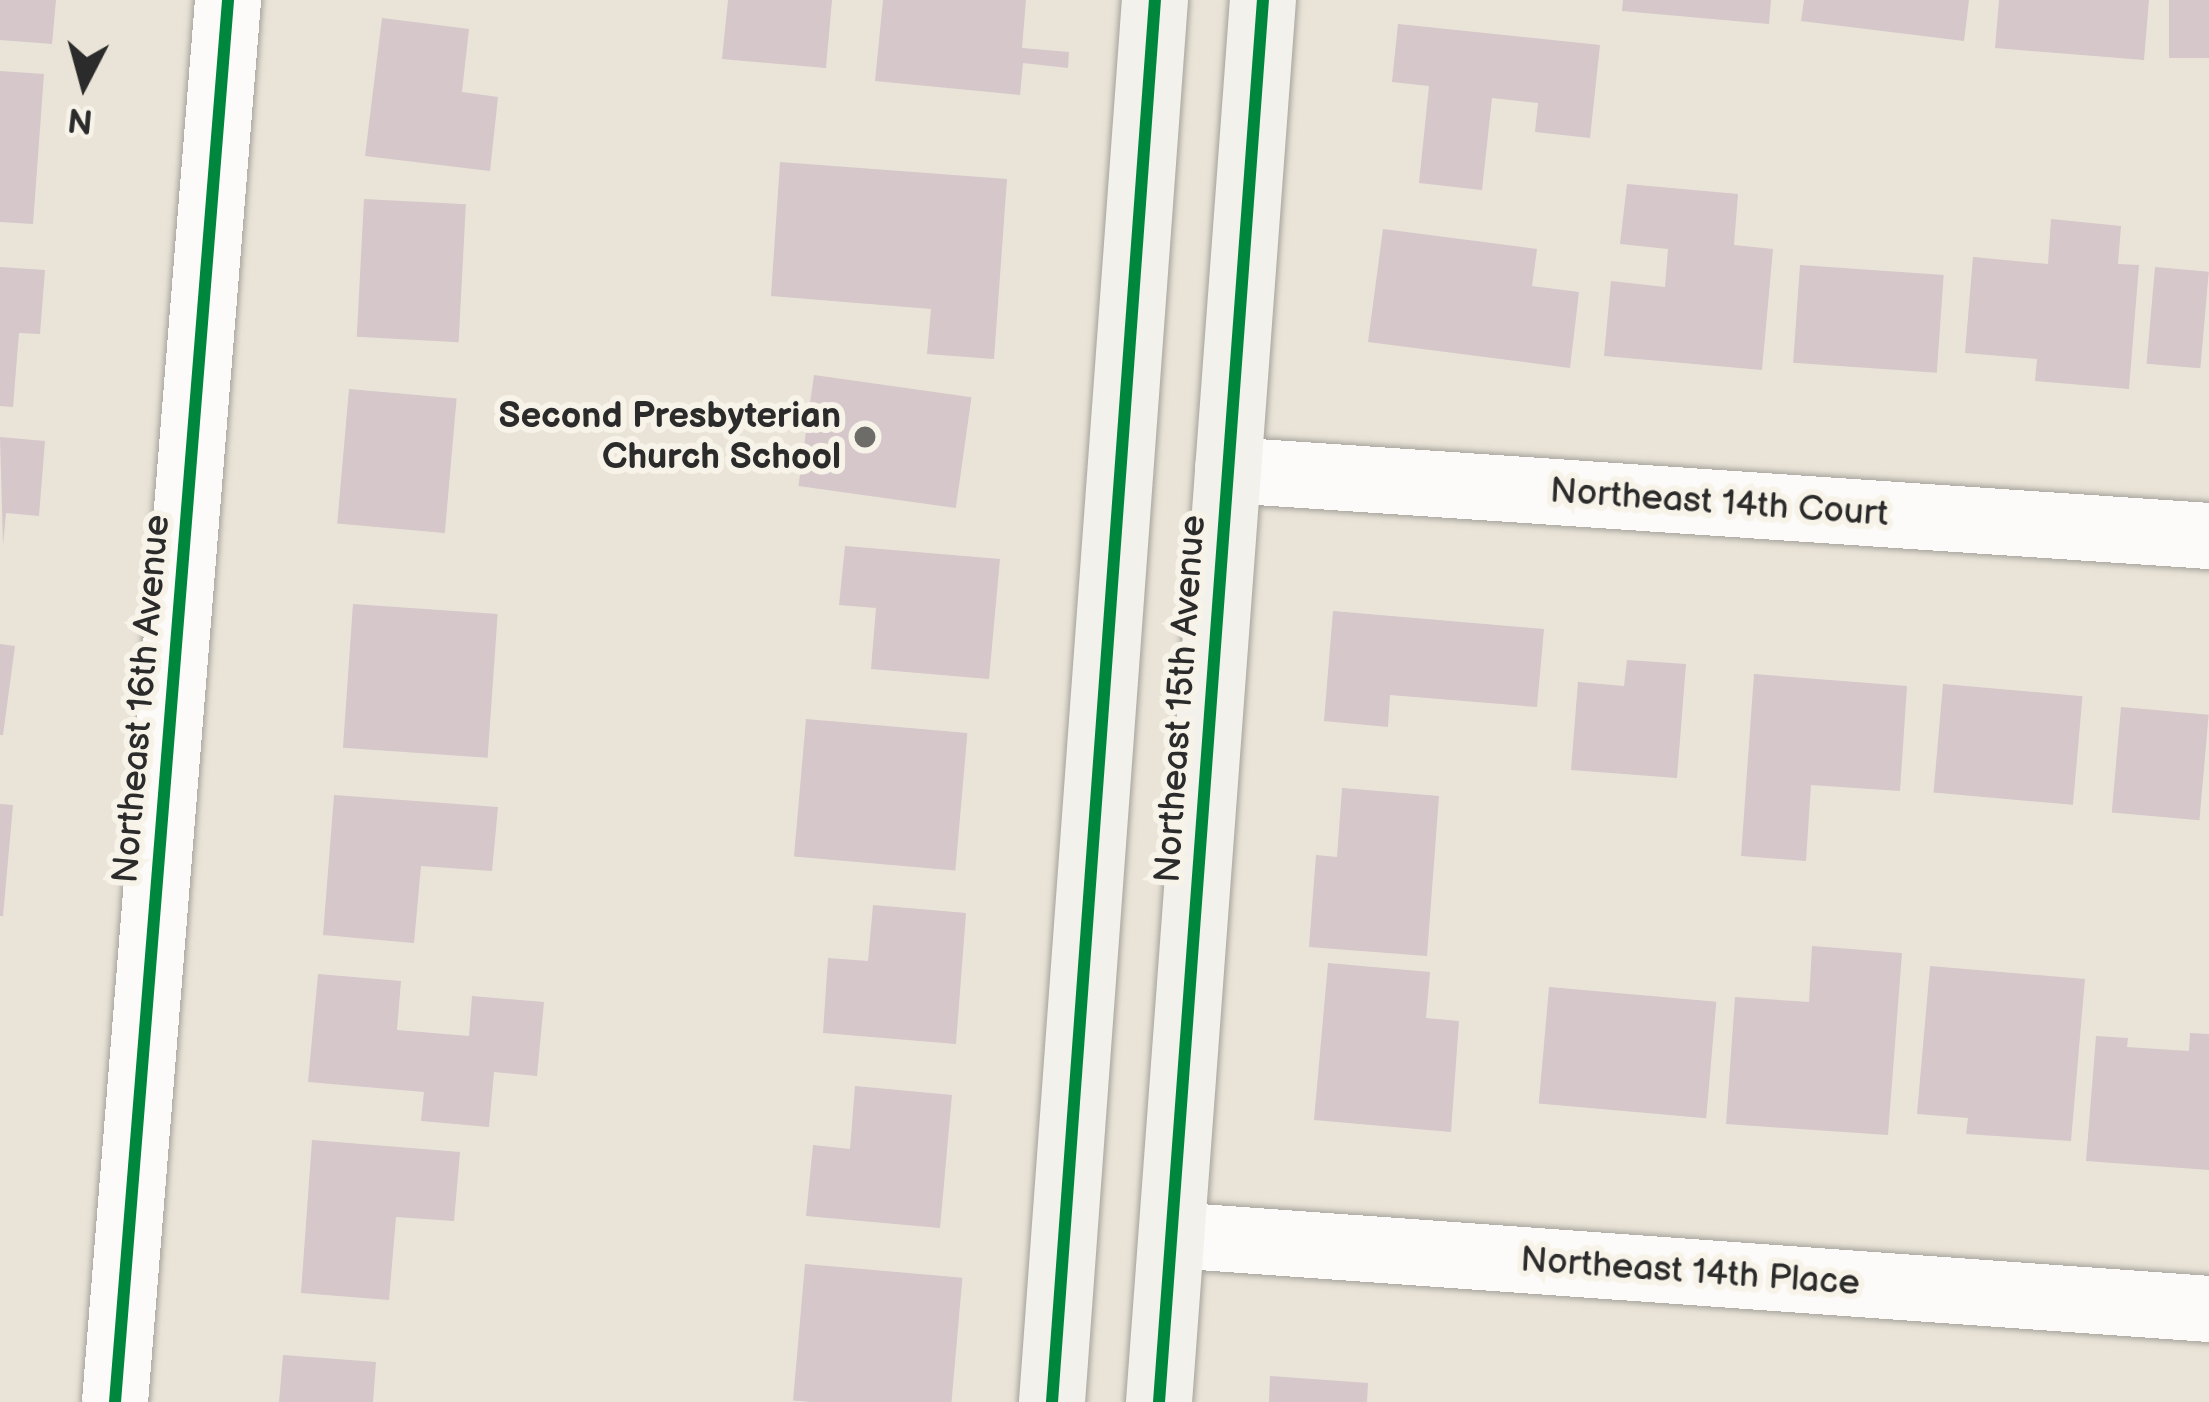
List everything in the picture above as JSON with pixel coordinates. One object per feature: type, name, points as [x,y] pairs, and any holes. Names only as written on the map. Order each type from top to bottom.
[{"type":"street","name":"Northeast 16th Avenue","points":[[115,1402],[229,0]]},
{"type":"street","points":[[1052,1402],[1155,0]]},
{"type":"street","name":"Northeast 15th Avenue","points":[[1160,1402],[1263,0]]},
{"type":"street","name":"Northeast 14th Court","points":[[1228,470],[2209,536]]},
{"type":"street","name":"Northeast 14th Place","points":[[1172,1235],[2209,1309]]},
{"type":"building","points":[[0,0],[56,0],[52,44],[0,40]]},
{"type":"building","points":[[728,0],[832,0],[826,68],[722,59]]},
{"type":"building","points":[[883,0],[1026,0],[1022,48],[1069,52],[1068,68],[1023,63],[1020,95],[875,81]]},
{"type":"building","points":[[1623,0],[1771,0],[1769,24],[1622,11]]},
{"type":"building","points":[[1804,0],[1969,0],[1964,41],[1801,21]]},
{"type":"building","points":[[1999,0],[2149,0],[2144,60],[1995,48]]},
{"type":"building","points":[[2169,0],[2209,0],[2209,58],[2169,58]]},
{"type":"building","points":[[382,18],[469,29],[462,92],[498,97],[490,171],[365,156]]},
{"type":"building","points":[[1398,24],[1600,45],[1590,138],[1535,132],[1538,103],[1492,98],[1482,190],[1419,183],[1429,86],[1392,82]]},
{"type":"building","points":[[0,71],[44,74],[33,224],[0,222]]},
{"type":"building","points":[[780,162],[1007,179],[994,359],[927,354],[931,309],[771,296]]},
{"type":"building","points":[[1627,184],[1738,194],[1734,245],[1773,249],[1762,370],[1604,356],[1611,281],[1665,287],[1668,249],[1620,244]]},
{"type":"building","points":[[364,199],[466,204],[459,342],[357,337]]},
{"type":"building","points":[[2051,219],[2121,226],[2118,264],[2139,265],[2129,389],[2035,381],[2037,359],[1965,353],[1973,257],[2048,264]]},
{"type":"building","points":[[1383,229],[1537,249],[1532,286],[1579,292],[1570,368],[1368,342]]},
{"type":"building","points":[[1800,265],[1944,275],[1937,373],[1793,363]]},
{"type":"building","points":[[0,267],[45,270],[40,334],[19,333],[13,407],[0,406]]},
{"type":"building","points":[[2155,267],[2209,272],[2200,368],[2147,364]]},
{"type":"building","points":[[814,375],[971,397],[956,508],[798,486]]},
{"type":"building","points":[[349,389],[457,398],[445,533],[337,523]]},
{"type":"building","points":[[0,437],[45,441],[39,516],[6,513],[3,546]]},
{"type":"building","points":[[845,546],[1000,559],[989,679],[871,669],[876,608],[839,605]]},
{"type":"building","points":[[353,604],[498,614],[488,758],[343,748]]},
{"type":"building","points":[[1333,611],[1544,629],[1537,707],[1390,695],[1388,727],[1324,721]]},
{"type":"building","points":[[0,644],[15,646],[3,735],[0,735]]},
{"type":"building","points":[[1627,660],[1686,664],[1677,778],[1571,770],[1578,682],[1624,686]]},
{"type":"building","points":[[1754,674],[1907,686],[1900,791],[1811,785],[1806,861],[1741,856]]},
{"type":"building","points":[[1943,684],[2082,696],[2073,805],[1934,793]]},
{"type":"building","points":[[2121,707],[2209,715],[2199,820],[2112,813]]},
{"type":"building","points":[[806,719],[967,733],[955,871],[794,856]]},
{"type":"building","points":[[1342,788],[1439,796],[1427,956],[1309,947],[1316,855],[1337,857]]},
{"type":"building","points":[[334,795],[498,807],[492,871],[421,866],[414,943],[323,935]]},
{"type":"building","points":[[0,804],[13,805],[3,916],[0,916]]},
{"type":"building","points":[[873,905],[966,913],[956,1044],[823,1033],[828,958],[868,961]]},
{"type":"building","points":[[1812,946],[1902,953],[1888,1135],[1726,1124],[1735,997],[1809,1002]]},
{"type":"building","points":[[1328,963],[1430,972],[1426,1018],[1459,1021],[1451,1132],[1314,1120]]},
{"type":"building","points":[[1930,966],[2085,979],[2071,1141],[1966,1134],[1968,1118],[1917,1114]]},
{"type":"building","points":[[318,974],[401,981],[397,1030],[469,1036],[472,996],[544,1002],[537,1076],[494,1072],[489,1127],[421,1121],[424,1092],[308,1082]]},
{"type":"building","points":[[1549,987],[1716,1002],[1706,1118],[1539,1104]]},
{"type":"building","points":[[2190,1033],[2209,1034],[2209,1170],[2086,1161],[2096,1036],[2128,1038],[2127,1047],[2189,1051]]},
{"type":"building","points":[[855,1086],[952,1095],[940,1228],[806,1216],[813,1145],[850,1149]]},
{"type":"building","points":[[312,1140],[460,1152],[454,1221],[396,1217],[389,1300],[301,1293]]},
{"type":"building","points":[[805,1264],[962,1278],[952,1402],[793,1400]]},
{"type":"building","points":[[283,1355],[376,1362],[373,1402],[279,1402]]},
{"type":"building","points":[[1270,1376],[1368,1383],[1367,1402],[1269,1402]]},
{"type":"cycle path","points":[[115,1402],[228,0]]},
{"type":"cycle path","points":[[1052,1402],[1155,0]]},
{"type":"cycle path","points":[[1159,1402],[1263,0]]},
{"type":"place","name":"Second Presbyterian Church School","points":[[865,437]]}]
